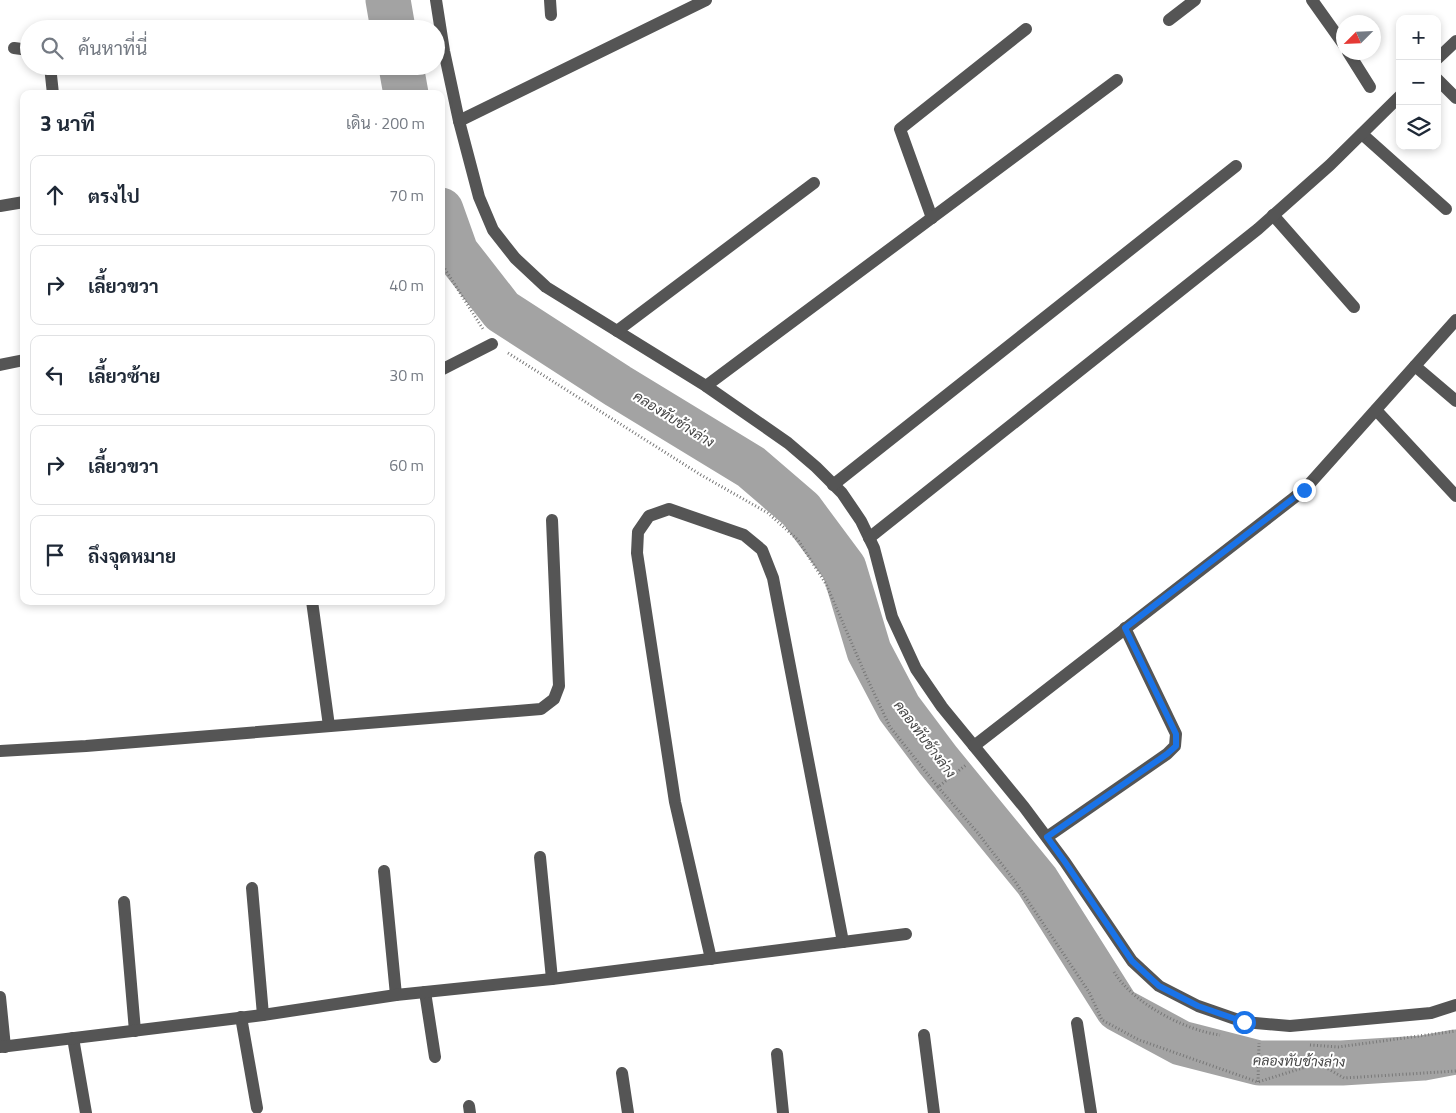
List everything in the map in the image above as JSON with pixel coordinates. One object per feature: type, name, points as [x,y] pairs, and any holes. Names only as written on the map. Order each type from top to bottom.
[{"type":"street","points":[[436,0],[439,20]]},
{"type":"street","points":[[550,0],[551,15]]},
{"type":"street","points":[[460,121],[706,0]]},
{"type":"street","points":[[1169,20],[1195,0]]},
{"type":"street","points":[[1312,0],[1336,34]]},
{"type":"street","points":[[932,218],[900,129],[1026,28]]},
{"type":"street","points":[[1441,55],[1456,41]]},
{"type":"street","points":[[14,48],[20,49]]},
{"type":"street","points":[[445,55],[479,196],[493,230],[515,258],[546,287],[706,386],[788,443],[842,493],[861,521],[874,548],[892,617],[916,668],[942,707],[1047,837],[1132,961],[1159,986],[1198,1006],[1244,1022],[1290,1026],[1431,1013],[1456,1005]]},
{"type":"street","points":[[1353,60],[1370,87]]},
{"type":"street","points":[[51,75],[53,90]]},
{"type":"street","points":[[706,386],[1117,80]]},
{"type":"street","points":[[1441,83],[1456,98]]},
{"type":"street","points":[[869,538],[1258,229],[1330,165],[1396,100]]},
{"type":"street","points":[[1362,134],[1446,209]]},
{"type":"street","points":[[833,485],[1236,166]]},
{"type":"street","points":[[617,331],[814,183]]},
{"type":"street","points":[[0,206],[20,203]]},
{"type":"street","points":[[1273,215],[1354,306]]},
{"type":"street","points":[[974,746],[1304,490],[1456,320]]},
{"type":"street","points":[[445,368],[492,344]]},
{"type":"street","points":[[0,365],[20,361]]},
{"type":"street","points":[[1415,366],[1456,401]]},
{"type":"street","points":[[1376,410],[1456,496]]},
{"type":"street","points":[[711,959],[675,802],[638,553],[638,532],[649,516],[670,509],[744,535],[762,550],[773,578],[843,942]]},
{"type":"street","points":[[0,751],[86,746],[540,709],[554,699],[559,686],[552,520]]},
{"type":"street","points":[[312,605],[329,726]]},
{"type":"street","points":[[1047,837],[1176,746],[1176,734],[1125,628]]},
{"type":"street","points":[[540,857],[552,979]]},
{"type":"street","points":[[384,871],[396,995]]},
{"type":"street","points":[[252,888],[263,1015]]},
{"type":"street","points":[[124,902],[135,1031]]},
{"type":"street","points":[[0,997],[3,1047],[263,1015],[396,995],[552,979],[906,934]]},
{"type":"street","points":[[426,992],[435,1057]]},
{"type":"street","points":[[241,1017],[257,1108]]},
{"type":"street","points":[[1077,1023],[1091,1113]]},
{"type":"street","points":[[924,1035],[934,1113]]},
{"type":"street","points":[[73,1038],[86,1113]]},
{"type":"street","points":[[777,1054],[783,1113]]},
{"type":"street","points":[[622,1073],[628,1113]]},
{"type":"path","points":[[938,787],[977,832],[1014,880],[1089,992],[1102,1020],[1139,1040],[1258,1082],[1318,1063],[1344,1078],[1456,1071]]},
{"type":"path","points":[[1258,1082],[1259,1042]]},
{"type":"waterway","name":"คลองทับช้างล่าง","points":[[388,0],[391,20]]},
{"type":"waterway","name":"คลองทับช้างล่าง","points":[[403,75],[405,90]]},
{"type":"waterway","name":"คลองทับช้างล่าง","points":[[445,221],[456,252],[502,311],[618,386],[751,467],[801,510],[844,568],[869,651],[899,708],[938,760],[1037,881],[1118,1009],[1181,1043],[1259,1063],[1342,1063],[1423,1058],[1456,1052]]},
{"type":"route","points":[[1244,1022],[1198,1006],[1159,986],[1132,961],[1047,837],[1176,746],[1176,734],[1125,628],[1304,490]]}]
